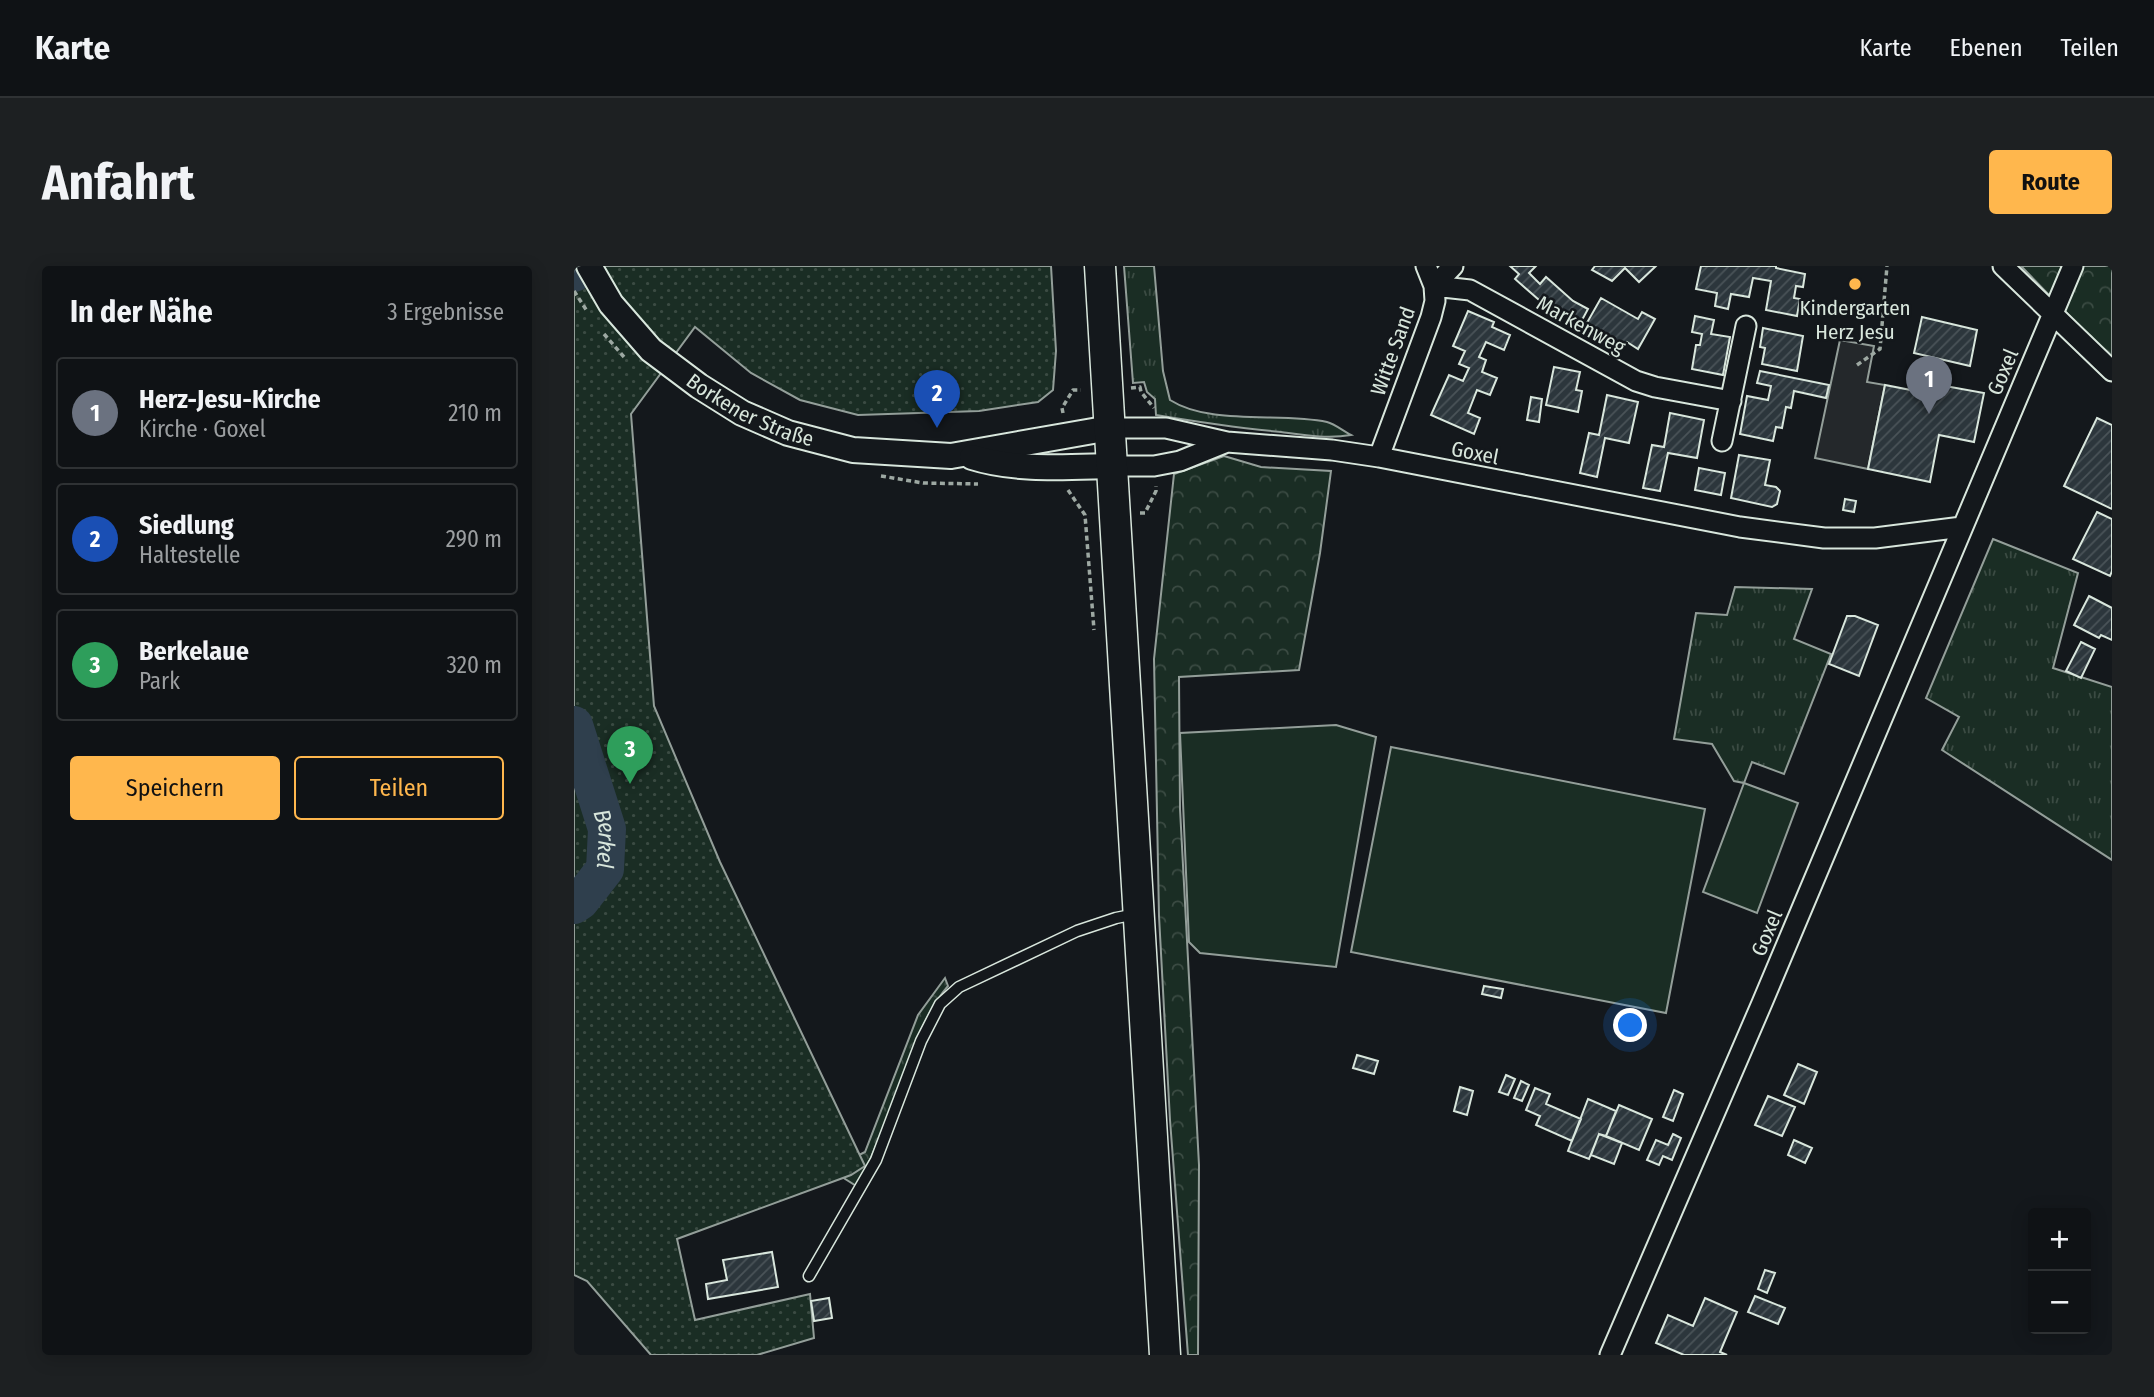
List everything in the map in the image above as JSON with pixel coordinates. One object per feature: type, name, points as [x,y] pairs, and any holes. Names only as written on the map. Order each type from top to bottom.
[{"type":"main road","points":[[1100,266],[1165,1355]]},
{"type":"street","name":"Borkener Straße","points":[[589,266],[611,304],[651,351],[698,386],[742,413],[788,433],[852,450],[939,456],[964,455],[1110,428]]},
{"type":"street","points":[[1426,266],[1434,286]]},
{"type":"street","name":"Witte Sand","points":[[1379,457],[1431,317],[1435,301],[1434,286],[1453,266]]},
{"type":"street","points":[[2003,266],[2112,370]]},
{"type":"street","name":"Goxel","points":[[1610,1355],[1762,1003],[2073,266]]},
{"type":"street","name":"Markenweg","points":[[1434,286],[1470,290],[1636,381],[1731,401]]},
{"type":"street","points":[[1722,441],[1746,326]]},
{"type":"street","name":"Goxel","points":[[1110,428],[1166,428],[1227,442],[1332,450],[1379,457],[1740,527],[1812,537],[1875,538],[1962,527]]},
{"type":"street","name":"Goxel","points":[[1112,466],[1154,466],[1180,461],[1227,442]]},
{"type":"street","name":"Borkener Straße","points":[[964,455],[995,465],[1112,466]]},
{"type":"lane","points":[[809,1276],[876,1160],[921,1041],[940,1004],[958,986],[1077,930],[1140,914]]},
{"type":"path","points":[[1857,365],[1880,349],[1887,266]]},
{"type":"path","points":[[574,291],[582,305]]},
{"type":"path","points":[[1132,387],[1140,387],[1166,428]]},
{"type":"path","points":[[1063,417],[1062,408],[1073,390]]},
{"type":"path","points":[[1135,513],[1145,513],[1156,491],[1154,466]]},
{"type":"green space","points":[[574,266],[1051,266],[1056,351],[1053,390],[1038,402],[979,411],[858,415],[800,400],[751,373],[695,327],[631,414],[654,706],[720,862],[865,1166],[851,1175],[677,1239],[695,1320],[810,1294],[814,1338],[757,1355],[651,1355],[587,1281],[574,1275]]},
{"type":"green space","points":[[1124,266],[1154,266],[1163,371],[1170,400],[1187,408],[1225,416],[1327,422],[1351,435],[1307,435],[1156,415],[1155,399],[1147,392],[1144,382],[1133,383]]},
{"type":"green space","points":[[2021,266],[2112,266],[2112,360]]},
{"type":"green space","points":[[1224,456],[1261,467],[1331,471],[1320,553],[1299,670],[1179,677],[1180,809],[1199,1165],[1198,1355],[1188,1355],[1170,1120],[1159,916],[1154,659],[1174,474]]},
{"type":"green space","points":[[1993,539],[2078,573],[2053,668],[2112,687],[2112,860],[1942,750],[1959,717],[1926,698]]},
{"type":"green space","points":[[1735,587],[1812,589],[1794,639],[1831,654],[1784,774],[1752,762],[1744,783],[1734,781],[1712,744],[1674,739],[1696,613],[1727,615]]},
{"type":"green space","points":[[1336,725],[1376,737],[1336,967],[1200,953],[1189,942],[1180,733]]},
{"type":"green space","points":[[1391,747],[1705,809],[1666,1013],[1351,952]]},
{"type":"green space","points":[[1744,783],[1798,803],[1757,913],[1703,892]]},
{"type":"green space","points":[[945,978],[948,986],[920,1032],[858,1187],[842,1177],[853,1158],[865,1152],[918,1015]]},
{"type":"shaded area","points":[[1840,340],[1874,346],[1867,382],[1885,385],[1868,469],[1815,458]]},
{"type":"building","points":[[1510,266],[1536,266],[1529,273],[1540,284],[1546,277],[1573,301],[1588,309],[1581,322],[1565,314],[1562,320],[1515,279],[1519,274]]},
{"type":"building","points":[[1595,266],[1656,266],[1639,282],[1625,268],[1612,281],[1592,270]]},
{"type":"building","points":[[1701,266],[1776,266],[1805,274],[1803,287],[1796,286],[1794,298],[1800,299],[1797,316],[1766,310],[1771,281],[1753,278],[1749,297],[1731,294],[1728,309],[1715,306],[1717,293],[1696,289]]},
{"type":"building","points":[[1601,298],[1638,319],[1642,312],[1655,319],[1638,349],[1627,342],[1622,349],[1584,328]]},
{"type":"building","points":[[1468,311],[1494,322],[1492,327],[1510,335],[1504,350],[1486,342],[1479,357],[1486,360],[1482,372],[1497,378],[1490,395],[1477,390],[1468,413],[1480,418],[1474,434],[1431,415],[1449,375],[1463,381],[1469,368],[1459,364],[1465,351],[1453,346]]},
{"type":"building","points":[[1695,316],[1714,320],[1711,334],[1730,337],[1723,375],[1692,369],[1696,345],[1700,345],[1702,334],[1692,332]]},
{"type":"building","points":[[1922,317],[1977,330],[1970,366],[1914,353]]},
{"type":"building","points":[[1763,328],[1803,336],[1797,371],[1762,364],[1765,348],[1760,347]]},
{"type":"building","points":[[1554,367],[1580,372],[1576,390],[1582,391],[1578,412],[1546,405]]},
{"type":"building","points":[[1760,371],[1829,385],[1826,398],[1794,391],[1791,408],[1786,407],[1782,428],[1776,427],[1773,441],[1740,434],[1747,396],[1768,400],[1771,386],[1757,383]]},
{"type":"building","points":[[1923,382],[1984,393],[1974,442],[1939,435],[1930,482],[1868,469],[1885,385],[1921,392]]},
{"type":"building","points":[[1607,395],[1638,402],[1629,443],[1605,438],[1597,477],[1580,473],[1589,433],[1599,435]]},
{"type":"building","points":[[1531,397],[1542,399],[1539,422],[1527,420]]},
{"type":"building","points":[[1670,413],[1704,420],[1697,458],[1668,453],[1660,491],[1643,488],[1652,445],[1664,447]]},
{"type":"building","points":[[2097,418],[2112,425],[2112,509],[2064,486]]},
{"type":"building","points":[[1739,455],[1770,460],[1765,485],[1776,487],[1780,491],[1777,504],[1772,507],[1731,498]]},
{"type":"building","points":[[1699,468],[1725,473],[1721,495],[1695,490]]},
{"type":"building","points":[[1845,499],[1856,501],[1854,512],[1843,510]]},
{"type":"building","points":[[2097,512],[2112,519],[2110,576],[2073,559]]},
{"type":"building","points":[[2089,596],[2112,608],[2112,640],[2101,635],[2099,638],[2074,625]]},
{"type":"building","points":[[1847,616],[1855,616],[1878,625],[1859,676],[1829,664]]},
{"type":"building","points":[[2081,642],[2095,649],[2081,678],[2066,671]]},
{"type":"building","points":[[1484,986],[1503,989],[1501,998],[1482,994]]},
{"type":"building","points":[[1357,1055],[1378,1061],[1374,1074],[1353,1068]]},
{"type":"building","points":[[1798,1064],[1817,1072],[1804,1104],[1784,1095]]},
{"type":"building","points":[[1506,1075],[1515,1079],[1508,1095],[1499,1092]]},
{"type":"building","points":[[1521,1081],[1529,1085],[1522,1101],[1514,1098]]},
{"type":"building","points":[[1460,1087],[1473,1091],[1467,1115],[1454,1111]]},
{"type":"building","points":[[1535,1088],[1550,1094],[1546,1104],[1581,1119],[1572,1141],[1536,1125],[1540,1116],[1526,1110]]},
{"type":"building","points":[[1674,1090],[1683,1094],[1673,1121],[1663,1117]]},
{"type":"building","points":[[1768,1096],[1795,1107],[1782,1136],[1755,1125]]},
{"type":"building","points":[[1588,1099],[1616,1111],[1606,1136],[1599,1134],[1589,1159],[1568,1151]]},
{"type":"building","points":[[1619,1105],[1652,1119],[1639,1150],[1606,1136]]},
{"type":"building","points":[[1599,1134],[1622,1143],[1614,1164],[1591,1155]]},
{"type":"building","points":[[1673,1134],[1681,1138],[1672,1160],[1663,1156],[1659,1165],[1647,1160],[1656,1140],[1668,1145]]},
{"type":"building","points":[[1794,1140],[1812,1148],[1805,1163],[1788,1155]]},
{"type":"building","points":[[772,1252],[778,1287],[708,1299],[706,1284],[727,1280],[723,1260]]},
{"type":"building","points":[[1765,1270],[1775,1273],[1767,1293],[1758,1289]]},
{"type":"building","points":[[1755,1296],[1785,1308],[1778,1324],[1748,1312]]},
{"type":"building","points":[[829,1298],[832,1318],[814,1321],[811,1301]]},
{"type":"building","points":[[1705,1298],[1737,1312],[1720,1352],[1727,1355],[1684,1355],[1656,1343],[1668,1315],[1693,1326]]},
{"type":"waterway","name":"Berkel","points":[[574,273],[584,266]]},
{"type":"waterway","name":"Berkel","points":[[574,725],[607,829],[605,869],[574,905]]},
{"type":"place","name":"Kindergarten Herz Jesu","points":[[1855,284]]},
{"type":"place","name":"Herz-Jesu-Kirche","points":[[1929,414]]},
{"type":"place","name":"Siedlung","points":[[937,428]]},
{"type":"place","name":"Berkelaue","points":[[630,784]]}]
